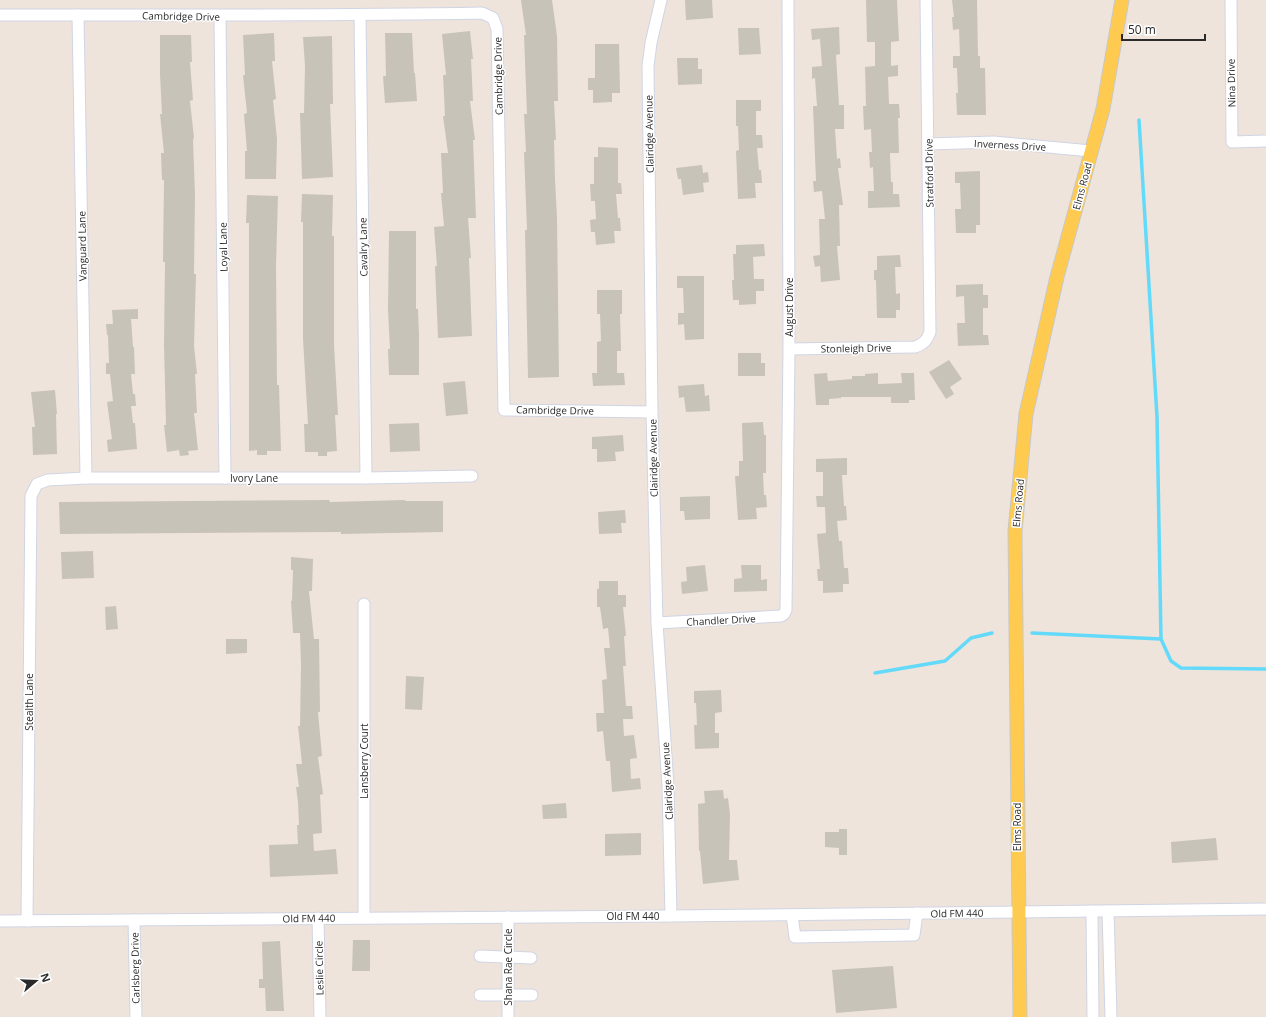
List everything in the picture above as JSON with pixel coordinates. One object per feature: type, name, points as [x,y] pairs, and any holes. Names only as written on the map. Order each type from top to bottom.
[{"type":"main road","name":"Elms Road","points":[[1020,1017],[1015,531],[1026,414],[1057,277],[1102,109],[1122,0]]},
{"type":"street","name":"Clairidge Avenue","points":[[661,0],[651,43],[648,66],[656,623],[668,786],[671,916]]},
{"type":"street","name":"August Drive","points":[[784,614],[786,610],[789,349],[788,0]]},
{"type":"street","name":"Stratford Drive","points":[[922,344],[927,340],[930,332],[926,0]]},
{"type":"street","name":"Nina Drive","points":[[1231,0],[1232,142],[1266,141]]},
{"type":"street","name":"Cambridge Drive","points":[[0,15],[360,16],[482,13],[493,18],[497,28],[504,410],[652,412]]},
{"type":"street","name":"Vanguard Lane","points":[[78,15],[86,478]]},
{"type":"street","name":"Loyal Lane","points":[[220,16],[225,478]]},
{"type":"street","name":"Cavalry Lane","points":[[360,16],[366,478]]},
{"type":"street","name":"Inverness Drive","points":[[928,144],[994,142],[1091,151]]},
{"type":"street","name":"Stonleigh Drive","points":[[789,349],[915,347],[922,344]]},
{"type":"street","name":"Ivory Lane","points":[[37,484],[48,480],[86,478],[366,478],[472,476]]},
{"type":"street","name":"Stealth Lane","points":[[27,921],[30,502],[31,496],[37,484]]},
{"type":"street","name":"Lansberry Court","points":[[364,604],[364,918]]},
{"type":"street","name":"Chandler Drive","points":[[656,623],[781,616],[784,614]]},
{"type":"street","name":"Old FM 440","points":[[0,921],[671,916],[1266,909]]},
{"type":"street","points":[[1092,911],[1093,1017]]},
{"type":"street","points":[[1108,911],[1111,1017]]},
{"type":"street","points":[[792,914],[795,937],[914,935],[917,913]]},
{"type":"street","name":"Shana Rae Circle","points":[[508,917],[508,1017]]},
{"type":"street","name":"Leslie Circle","points":[[318,918],[320,1017]]},
{"type":"street","name":"Carlsberg Drive","points":[[134,920],[136,1017]]},
{"type":"street","points":[[480,956],[531,958]]},
{"type":"street","points":[[480,995],[532,995]]},
{"type":"building","points":[[521,0],[552,0],[557,36],[558,101],[554,101],[556,140],[554,140],[557,218],[559,377],[528,378],[525,230],[527,230],[524,152],[526,152],[524,114],[527,114],[524,35],[526,35]]},
{"type":"building","points":[[685,0],[712,0],[713,18],[686,20]]},
{"type":"building","points":[[866,0],[897,0],[899,41],[891,42],[891,66],[898,65],[898,76],[888,77],[889,104],[899,104],[899,153],[890,153],[893,194],[899,194],[900,207],[868,208],[868,191],[874,191],[873,167],[870,168],[869,152],[872,152],[871,129],[864,130],[863,106],[866,106],[865,67],[875,66],[875,42],[867,42]]},
{"type":"building","points":[[952,0],[977,0],[978,56],[980,56],[980,68],[985,68],[986,115],[957,115],[957,68],[953,68],[953,56],[960,56],[959,29],[953,30],[952,17],[954,17]]},
{"type":"building","points":[[839,27],[840,54],[836,55],[839,105],[844,105],[844,129],[835,129],[837,159],[840,158],[841,168],[838,168],[843,205],[839,205],[840,246],[837,246],[840,280],[821,282],[820,266],[815,267],[813,256],[820,255],[819,219],[825,219],[822,191],[814,192],[813,181],[816,181],[813,106],[817,106],[815,78],[812,79],[812,67],[822,66],[820,39],[812,40],[811,29]]},
{"type":"building","points":[[738,28],[759,28],[761,54],[739,55]]},
{"type":"building","points":[[470,31],[473,59],[471,59],[473,101],[470,101],[475,140],[473,140],[476,218],[468,218],[471,258],[469,258],[472,336],[438,338],[435,266],[437,266],[434,227],[444,226],[441,193],[443,193],[441,153],[448,153],[443,116],[445,116],[443,75],[446,75],[442,34]]},
{"type":"building","points":[[274,33],[275,61],[272,61],[276,99],[273,100],[277,139],[276,179],[245,179],[245,151],[247,151],[244,114],[247,113],[243,75],[245,75],[243,35]]},
{"type":"building","points":[[385,33],[412,33],[417,101],[385,103],[383,76],[386,76]]},
{"type":"building","points":[[160,35],[191,35],[192,62],[190,62],[193,100],[190,101],[194,138],[194,274],[196,274],[194,346],[197,374],[195,374],[197,413],[194,413],[198,450],[188,451],[189,455],[180,456],[179,450],[167,452],[164,425],[166,425],[164,345],[165,262],[163,262],[164,180],[162,180],[161,153],[164,153],[160,114],[162,114]]},
{"type":"building","points":[[332,36],[333,104],[330,104],[333,177],[302,179],[300,113],[304,113],[305,66],[303,37]]},
{"type":"building","points":[[595,44],[619,44],[620,93],[612,93],[612,102],[593,103],[593,90],[588,90],[588,78],[595,78]]},
{"type":"building","points":[[677,58],[698,58],[698,69],[702,69],[702,84],[678,85]]},
{"type":"building","points":[[736,100],[761,100],[761,111],[756,111],[756,135],[762,135],[763,148],[757,148],[762,183],[755,183],[756,198],[738,199],[736,151],[739,150],[738,126],[736,126]]},
{"type":"building","points":[[598,147],[618,148],[618,183],[621,183],[622,194],[616,194],[618,218],[620,218],[621,231],[614,231],[615,243],[596,245],[595,232],[591,232],[590,220],[596,219],[595,201],[591,201],[590,184],[594,184],[594,157],[598,157]]},
{"type":"building","points":[[702,165],[703,173],[708,172],[709,182],[703,183],[704,192],[683,195],[681,179],[678,179],[676,168]]},
{"type":"building","points":[[980,171],[980,225],[976,225],[976,233],[956,233],[955,209],[961,209],[960,183],[955,183],[955,172]]},
{"type":"building","points":[[302,194],[333,195],[332,236],[334,236],[334,345],[338,415],[335,415],[337,451],[327,452],[327,456],[318,456],[318,452],[305,452],[304,424],[308,424],[303,339]]},
{"type":"building","points":[[247,195],[278,196],[276,266],[277,385],[279,385],[281,451],[267,451],[267,455],[257,455],[257,450],[249,451],[249,223],[246,223]]},
{"type":"building","points":[[389,231],[416,231],[416,309],[418,309],[419,375],[389,375]]},
{"type":"building","points":[[764,244],[765,256],[753,257],[754,279],[764,279],[764,291],[756,291],[756,304],[739,305],[739,300],[733,300],[732,280],[734,280],[733,254],[736,254],[736,245]]},
{"type":"building","points":[[900,255],[901,267],[895,267],[896,294],[900,293],[900,310],[896,310],[896,318],[877,318],[876,280],[874,280],[874,270],[877,270],[877,256]]},
{"type":"building","points":[[677,276],[704,276],[704,339],[685,340],[684,324],[678,325],[678,313],[684,313],[683,288],[677,288]]},
{"type":"building","points":[[983,284],[983,295],[988,295],[988,308],[983,308],[983,335],[988,335],[989,345],[958,346],[957,323],[965,323],[964,296],[956,297],[956,285]]},
{"type":"building","points":[[597,290],[622,290],[622,314],[620,314],[621,351],[617,351],[617,373],[624,373],[625,385],[593,386],[592,373],[597,373],[597,342],[601,341],[600,314],[597,314]]},
{"type":"building","points":[[138,309],[138,319],[131,319],[135,374],[131,374],[136,406],[131,406],[133,423],[135,423],[137,449],[108,452],[107,440],[112,439],[107,402],[113,401],[110,374],[106,374],[106,363],[109,363],[106,324],[113,324],[112,310]]},
{"type":"building","points":[[738,353],[761,353],[761,363],[765,363],[765,376],[738,376]]},
{"type":"building","points":[[949,360],[962,379],[950,387],[954,394],[946,399],[929,372]]},
{"type":"building","points":[[827,373],[828,381],[852,379],[852,376],[865,376],[865,374],[878,373],[878,384],[902,383],[901,373],[914,373],[915,400],[909,400],[909,403],[891,403],[891,397],[841,397],[829,399],[829,405],[816,405],[814,374]]},
{"type":"building","points":[[465,381],[468,414],[446,416],[443,383]]},
{"type":"building","points":[[704,384],[705,396],[709,395],[710,411],[686,412],[684,397],[679,398],[678,386]]},
{"type":"building","points":[[55,390],[57,414],[57,454],[33,455],[32,427],[35,427],[31,392]]},
{"type":"building","points":[[763,422],[764,435],[766,435],[766,473],[763,473],[764,495],[766,495],[767,507],[756,508],[757,519],[738,520],[735,476],[739,476],[739,461],[743,461],[742,423]]},
{"type":"building","points":[[419,423],[420,451],[390,452],[389,424]]},
{"type":"building","points":[[623,435],[624,451],[615,452],[616,461],[597,462],[597,449],[592,449],[592,437]]},
{"type":"building","points":[[847,458],[847,475],[842,475],[844,506],[846,506],[847,520],[837,521],[839,541],[842,541],[844,568],[848,568],[849,584],[843,584],[843,592],[823,593],[823,581],[818,581],[817,569],[820,569],[817,534],[826,533],[825,507],[817,507],[816,496],[823,496],[823,472],[816,472],[816,459]]},
{"type":"building","points":[[710,496],[710,519],[685,520],[684,511],[680,511],[680,497]]},
{"type":"building","points":[[329,500],[330,502],[405,500],[443,501],[443,532],[341,534],[341,532],[60,534],[59,502]]},
{"type":"building","points":[[625,510],[626,523],[621,523],[622,533],[599,534],[598,512]]},
{"type":"building","points":[[93,551],[94,578],[62,579],[61,552]]},
{"type":"building","points":[[291,557],[313,559],[312,591],[309,591],[314,639],[319,639],[320,712],[318,712],[322,756],[318,757],[323,794],[320,795],[322,833],[313,834],[314,851],[336,849],[338,874],[270,877],[269,845],[298,844],[297,825],[299,825],[296,787],[299,787],[296,764],[302,764],[298,726],[300,726],[301,665],[300,633],[293,633],[291,601],[293,570],[291,570]]},
{"type":"building","points":[[705,565],[708,591],[682,594],[681,582],[687,581],[686,567]]},
{"type":"building","points":[[741,565],[761,565],[761,580],[767,579],[767,591],[734,592],[734,579],[742,578]]},
{"type":"building","points":[[599,581],[618,581],[618,595],[626,595],[626,607],[623,607],[626,636],[624,636],[626,666],[623,666],[626,706],[632,706],[633,719],[623,719],[624,736],[634,735],[637,758],[630,759],[631,779],[640,778],[641,789],[612,792],[610,761],[606,761],[603,731],[597,732],[596,713],[604,713],[602,680],[607,679],[604,648],[610,648],[608,628],[603,629],[600,607],[597,607],[597,589],[599,589]]},
{"type":"building","points":[[116,606],[118,629],[106,630],[105,607]]},
{"type":"building","points":[[226,639],[247,639],[247,653],[226,654]]},
{"type":"building","points":[[406,676],[424,677],[422,710],[405,709]]},
{"type":"building","points":[[721,690],[722,712],[715,713],[715,733],[719,733],[719,748],[695,749],[694,725],[697,725],[694,691]]},
{"type":"building","points":[[723,790],[724,799],[728,798],[730,814],[729,860],[737,860],[739,880],[703,884],[699,851],[698,804],[705,803],[704,791]]},
{"type":"building","points":[[566,803],[567,818],[543,819],[542,805]]},
{"type":"building","points":[[839,829],[847,829],[847,855],[839,855],[839,848],[825,847],[825,832],[839,832]]},
{"type":"building","points":[[641,833],[641,855],[605,856],[605,834]]},
{"type":"building","points":[[1216,838],[1218,860],[1172,863],[1171,842]]},
{"type":"building","points":[[353,940],[370,940],[370,971],[352,971]]},
{"type":"building","points":[[280,941],[284,1011],[266,1011],[265,988],[259,988],[259,979],[263,979],[262,942]]},
{"type":"building","points":[[893,966],[897,1008],[836,1013],[832,970]]},
{"type":"waterway","points":[[1139,120],[1157,417],[1161,639],[1171,661],[1181,668],[1266,669]]},
{"type":"waterway","points":[[875,673],[945,661],[971,638],[992,633]]},
{"type":"waterway","points":[[1032,633],[1161,639]]}]
